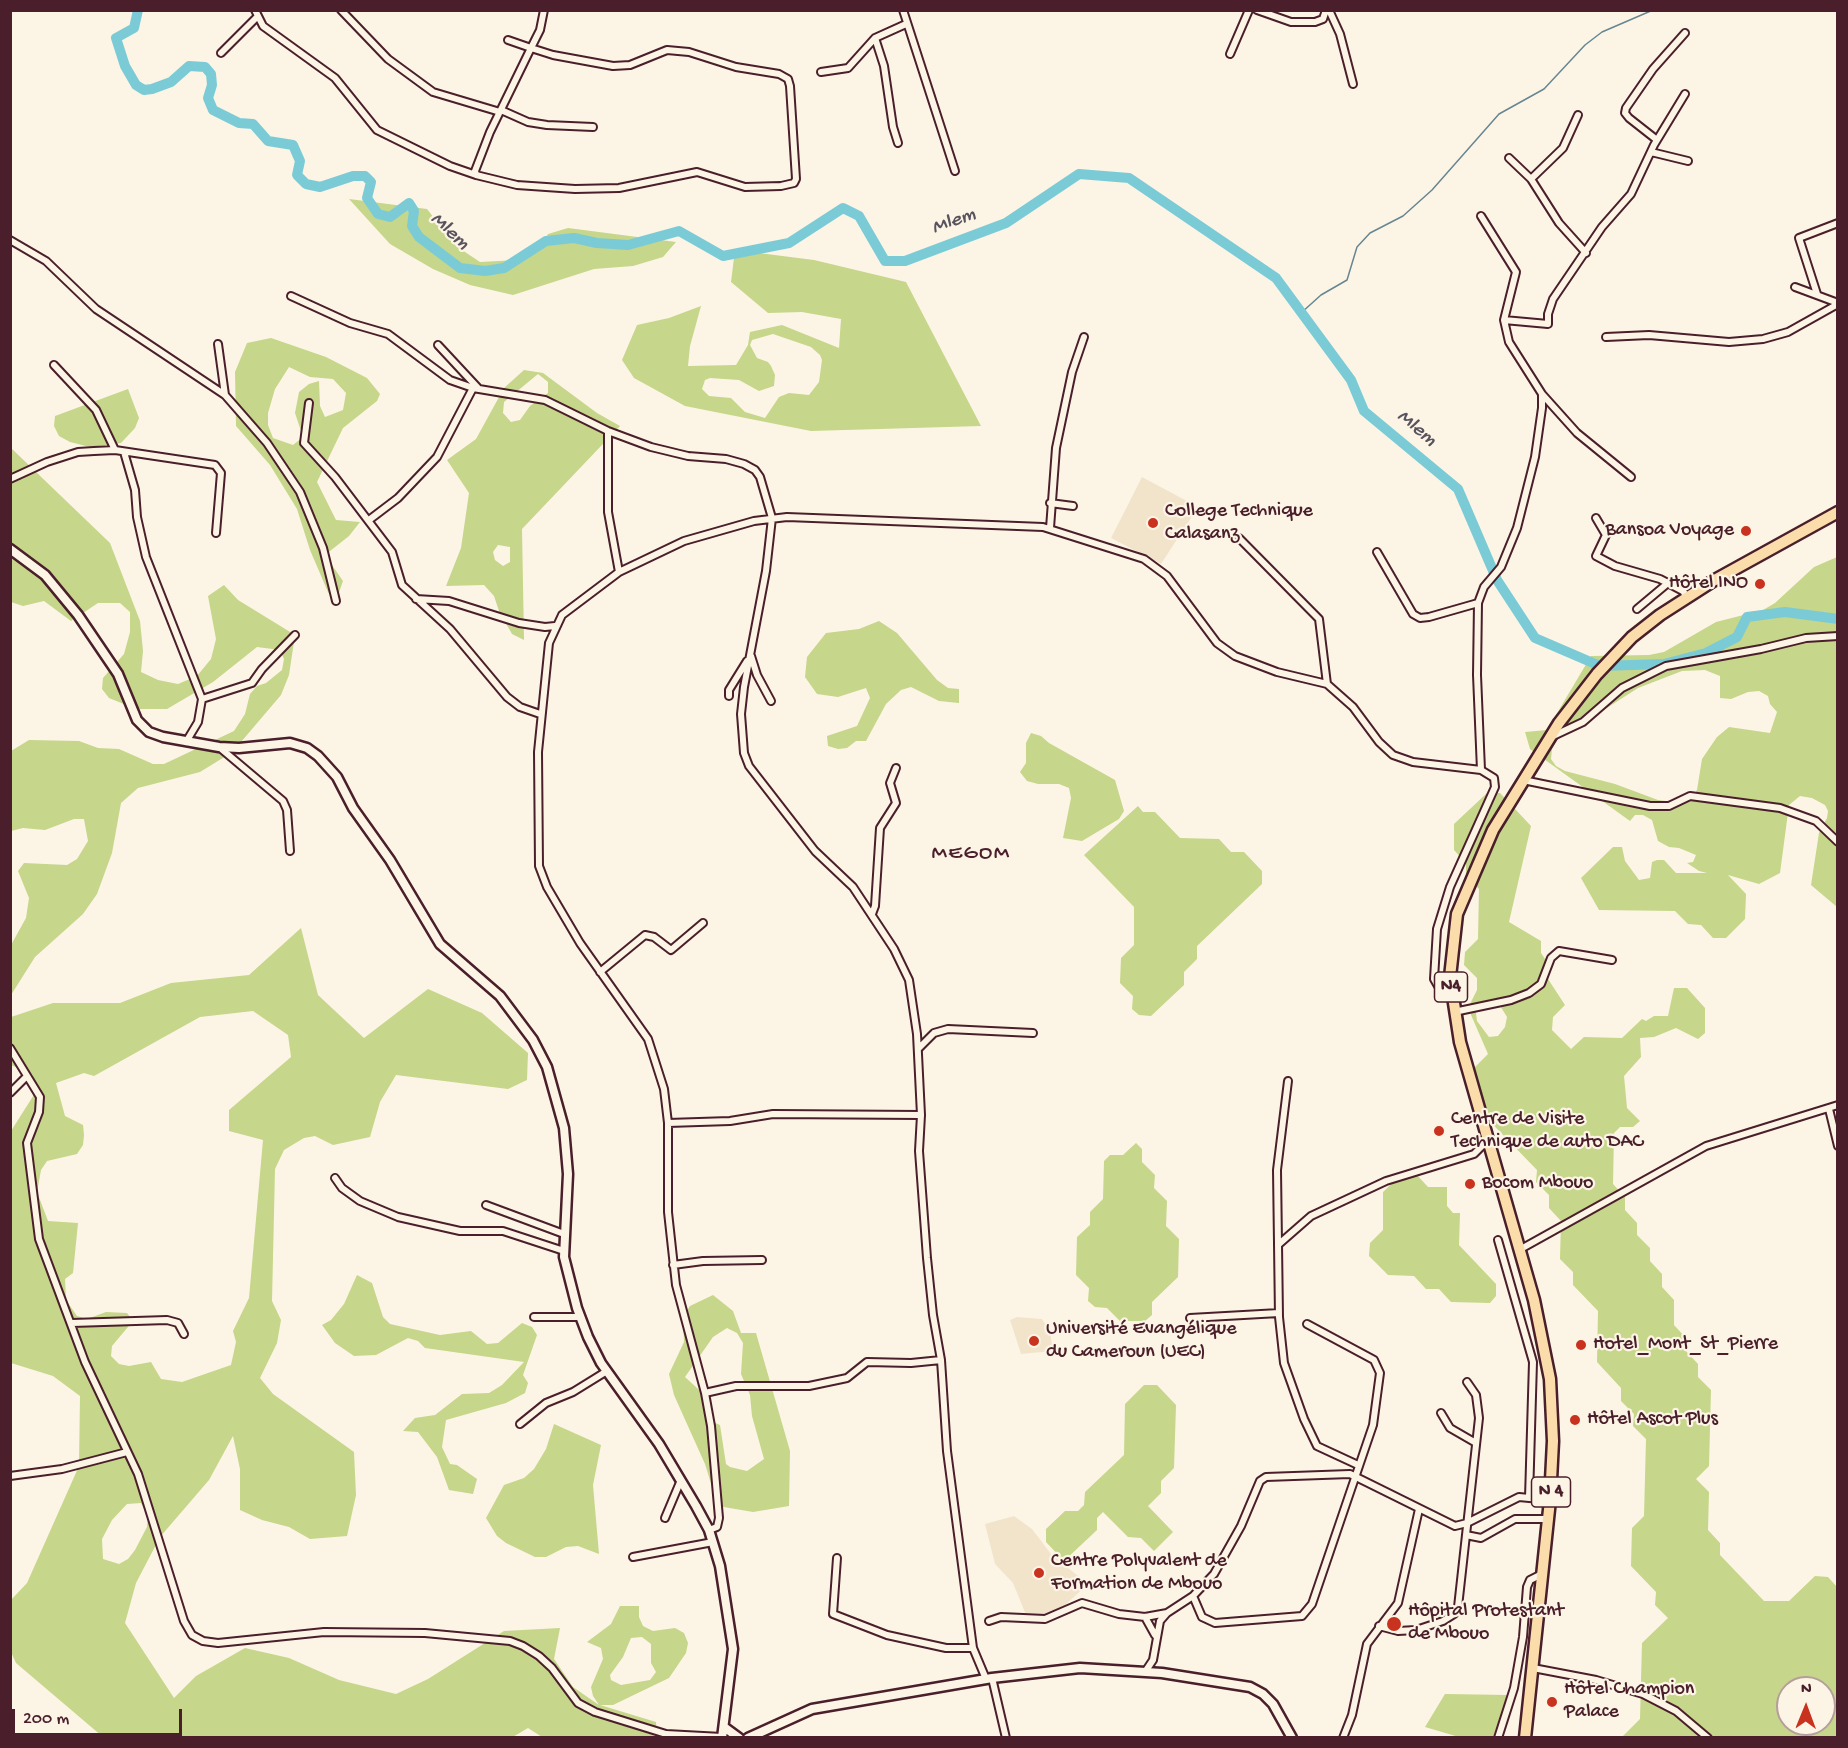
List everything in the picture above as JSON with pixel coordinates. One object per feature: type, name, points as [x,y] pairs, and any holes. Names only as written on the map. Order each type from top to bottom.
[{"type":"highway","name":"N4","points":[[1520,1250],[1463,1057],[1454,1012],[1452,944],[1463,895],[1493,830],[1550,738],[1584,689],[1632,637],[1685,594],[1824,516],[1838,505]]},
{"type":"highway","name":"N4","points":[[1824,516],[1838,512]]},
{"type":"highway","name":"N 4","points":[[1520,1250],[1537,1310],[1550,1379],[1553,1441],[1549,1520],[1525,1737]]},
{"type":"street","points":[[340,10],[388,59],[434,92],[500,111],[528,122],[592,127]]},
{"type":"street","points":[[476,175],[478,163],[500,111],[540,30],[544,10]]},
{"type":"street","points":[[903,10],[955,171]]},
{"type":"street","points":[[1230,54],[1250,10]]},
{"type":"street","points":[[1257,10],[1291,22],[1315,22],[1323,20],[1328,10]]},
{"type":"street","points":[[1328,10],[1340,34],[1353,84]]},
{"type":"street","points":[[221,53],[256,14],[263,26],[335,78],[371,123],[387,137],[450,166],[518,185],[602,189],[636,185],[697,172],[745,187],[781,186],[794,183],[796,179],[790,86],[788,79],[779,74],[736,67],[689,52],[667,50],[630,65],[613,66],[576,60],[508,40]]},
{"type":"street","points":[[821,72],[849,68],[875,38],[906,24]]},
{"type":"street","points":[[1658,140],[1629,118],[1625,113],[1626,108],[1653,69],[1685,33]]},
{"type":"street","points":[[875,38],[884,66],[893,127],[898,143]]},
{"type":"street","points":[[1504,320],[1548,324],[1548,314],[1553,299],[1602,227],[1631,194],[1651,152],[1685,94]]},
{"type":"street","points":[[1531,179],[1563,148],[1578,115]]},
{"type":"street","points":[[1651,152],[1688,161]]},
{"type":"street","points":[[1509,158],[1531,179],[1559,223],[1586,253]]},
{"type":"street","points":[[1481,216],[1516,272],[1504,320],[1509,342],[1542,394],[1592,447],[1631,477]]},
{"type":"street","points":[[1817,294],[1799,238],[1838,223]]},
{"type":"street","points":[[10,240],[46,261],[96,309],[225,395],[267,443],[300,492],[323,548],[336,601]]},
{"type":"street","points":[[1795,287],[1838,303]]},
{"type":"street","points":[[291,296],[350,323],[387,334],[450,380],[476,388],[545,400],[608,431],[668,453],[726,459],[744,464],[755,470],[760,477],[772,518],[766,571],[741,714],[744,753],[749,766],[820,856],[853,887],[894,949],[909,980],[918,1049],[921,1115],[919,1151],[927,1258],[933,1315],[941,1360],[947,1451],[973,1648],[989,1679],[1006,1737]]},
{"type":"street","points":[[1606,337],[1649,335],[1729,342],[1763,339],[1788,332],[1838,303]]},
{"type":"street","points":[[1050,528],[1050,503],[1056,448],[1072,372],[1084,337]]},
{"type":"street","points":[[219,344],[225,395]]},
{"type":"street","points":[[438,345],[476,388]]},
{"type":"street","points":[[54,365],[96,410],[115,450]]},
{"type":"street","points":[[369,520],[399,498],[437,457],[476,388]]},
{"type":"street","points":[[1481,770],[1478,603],[1484,586],[1501,567],[1516,528],[1535,457],[1542,394]]},
{"type":"street","points":[[309,403],[304,443],[369,520],[392,552],[402,585],[450,629],[507,697],[520,707],[540,714]]},
{"type":"street","points":[[608,431],[607,494],[619,572]]},
{"type":"street","points":[[10,479],[47,462],[78,452],[115,450],[220,468],[216,533]]},
{"type":"street","points":[[124,452],[135,490],[137,517],[146,557],[173,631],[202,699],[198,722],[186,742]]},
{"type":"street","points":[[1050,503],[1073,506]]},
{"type":"street","points":[[709,1530],[717,1527],[719,1513],[705,1393],[687,1333],[673,1265],[668,1212],[668,1123],[664,1089],[648,1039],[561,912],[541,873],[538,776],[540,714],[547,654],[555,626],[568,610],[619,572],[676,543],[772,518],[820,517],[1050,528],[1137,556],[1153,564],[1167,576],[1209,634],[1235,656],[1277,672],[1327,684],[1353,707],[1379,742],[1393,755],[1413,762],[1481,770],[1491,775],[1495,787],[1450,887],[1437,929],[1434,979],[1438,986],[1452,996]]},
{"type":"street","points":[[1596,518],[1606,535],[1596,555],[1615,566],[1668,583],[1685,594]]},
{"type":"street","points":[[1239,538],[1319,619],[1327,684]]},
{"type":"street","points":[[10,549],[45,575],[78,615],[118,674],[140,724],[155,735],[219,747],[290,743],[307,748],[318,756],[337,777],[353,808],[390,860],[440,944],[491,987],[519,1018],[547,1067],[562,1118],[568,1174],[564,1234],[565,1267],[592,1348],[659,1444],[681,1480],[709,1530],[720,1566],[733,1649],[722,1737],[666,1734],[596,1712],[578,1703],[552,1668],[539,1656],[510,1641],[459,1635],[393,1632],[292,1634],[218,1643],[196,1638],[188,1631],[138,1474],[127,1452],[122,1434],[85,1362],[39,1239],[27,1143],[40,1100],[37,1090],[26,1077],[10,1048]]},
{"type":"street","points":[[1377,552],[1413,614],[1420,618],[1478,603]]},
{"type":"street","points":[[1637,609],[1668,583]]},
{"type":"street","points":[[416,599],[449,601],[519,623],[545,627],[555,626]]},
{"type":"street","points":[[202,699],[255,681],[262,669],[295,635]]},
{"type":"street","points":[[1550,738],[1582,722],[1622,688],[1660,668],[1682,661],[1761,649],[1806,638],[1838,636]]},
{"type":"street","points":[[729,696],[729,690],[750,655]]},
{"type":"street","points":[[750,655],[757,675],[771,701]]},
{"type":"street","points":[[219,747],[283,801],[287,810],[290,851]]},
{"type":"street","points":[[872,914],[875,906],[880,828],[896,803],[890,789],[896,768]]},
{"type":"street","points":[[1523,780],[1650,806],[1666,807],[1690,796],[1780,808],[1816,821],[1838,842]]},
{"type":"street","points":[[600,972],[645,935],[654,937],[671,950],[703,923]]},
{"type":"street","points":[[1454,1012],[1510,1000],[1529,993],[1542,984],[1551,957],[1559,951],[1612,960]]},
{"type":"street","points":[[918,1049],[934,1033],[948,1029],[1033,1033]]},
{"type":"street","points":[[10,1093],[26,1077]]},
{"type":"street","points":[[1288,1081],[1277,1170],[1279,1314],[1284,1363],[1310,1434],[1320,1448],[1358,1465]]},
{"type":"street","points":[[1520,1250],[1706,1146],[1838,1105]]},
{"type":"street","points":[[1829,1109],[1838,1146]]},
{"type":"street","points":[[668,1123],[730,1121],[773,1114],[921,1115]]},
{"type":"street","points":[[1279,1244],[1311,1216],[1386,1181],[1474,1154],[1488,1140]]},
{"type":"street","points":[[334,1178],[346,1192],[360,1201],[398,1217],[460,1231],[509,1233],[564,1251]]},
{"type":"street","points":[[486,1205],[564,1234]]},
{"type":"street","points":[[1498,1240],[1533,1362],[1529,1498]]},
{"type":"street","points":[[673,1265],[703,1261],[762,1260]]},
{"type":"street","points":[[1190,1318],[1279,1314]]},
{"type":"street","points":[[534,1317],[581,1317]]},
{"type":"street","points":[[72,1323],[167,1320],[178,1323],[184,1334]]},
{"type":"street","points":[[1193,1596],[1202,1617],[1210,1623],[1250,1622],[1305,1614],[1312,1604],[1374,1419],[1379,1392],[1379,1368],[1374,1360],[1307,1324]]},
{"type":"street","points":[[705,1393],[736,1386],[809,1386],[847,1378],[867,1362],[911,1363],[941,1360]]},
{"type":"street","points":[[520,1424],[546,1403],[573,1392],[607,1371]]},
{"type":"street","points":[[1379,1626],[1398,1631],[1416,1630],[1454,1614],[1460,1599],[1479,1402],[1467,1382]]},
{"type":"street","points":[[1441,1413],[1450,1428],[1476,1443]]},
{"type":"street","points":[[10,1476],[62,1469],[127,1452]]},
{"type":"street","points":[[1145,1672],[1153,1660],[1160,1621],[1167,1613],[1193,1596],[1214,1574],[1264,1478],[1294,1475],[1355,1475],[1450,1524],[1467,1523],[1514,1498],[1550,1500]]},
{"type":"street","points":[[665,1518],[681,1480]]},
{"type":"street","points":[[1343,1737],[1352,1715],[1367,1644],[1398,1603],[1419,1509]]},
{"type":"street","points":[[1466,1535],[1481,1538],[1520,1518],[1549,1520]]},
{"type":"street","points":[[633,1557],[713,1542]]},
{"type":"street","points":[[837,1558],[833,1614],[887,1635],[946,1648],[973,1648]]},
{"type":"street","points":[[1498,1737],[1514,1688],[1527,1587],[1530,1580],[1542,1574]]},
{"type":"street","points":[[989,1621],[1001,1617],[1046,1619],[1082,1603],[1119,1614],[1145,1617],[1167,1613]]},
{"type":"street","points":[[1145,1617],[1156,1635]]},
{"type":"street","points":[[1153,1660],[1162,1673]]},
{"type":"street","points":[[748,1737],[812,1708],[989,1679],[1080,1668],[1162,1673],[1233,1682],[1256,1689],[1273,1704],[1292,1737]]},
{"type":"street","points":[[1533,1668],[1603,1682],[1650,1697],[1676,1711],[1708,1737]]},
{"type":"street","points":[[724,1727],[739,1737]]},
{"type":"shaded area","name":"College Technique Calasanz","points":[[1142,477],[1198,507],[1161,564],[1111,538]]},
{"type":"shaded area","name":"Université Evangélique du Cameroun (UEC)","points":[[1017,1317],[1042,1319],[1050,1331],[1053,1351],[1021,1354],[1010,1320]]},
{"type":"shaded area","name":"Centre Polyvalent de Formation de Mbouo","points":[[1014,1516],[1032,1529],[1051,1554],[1088,1584],[1062,1608],[1044,1617],[1026,1615],[1013,1583],[995,1564],[985,1524]]},
{"type":"green space","points":[[349,199],[427,209],[456,246],[480,262],[517,260],[538,252],[548,234],[568,228],[676,242],[663,257],[633,266],[594,269],[513,295],[470,285],[433,269],[390,244]]},
{"type":"green space","points":[[735,250],[814,260],[906,282],[981,426],[811,431],[685,406],[634,378],[622,360],[637,325],[669,318],[701,306],[690,346],[688,366],[736,365],[748,345],[750,332],[782,325],[839,348],[841,319],[802,312],[768,313],[731,282]],"holes":[[[773,334],[811,347],[822,360],[819,382],[809,395],[789,393],[779,397],[765,418],[745,412],[731,398],[709,396],[702,389],[705,380],[710,378],[739,380],[759,391],[774,386],[775,375],[771,366],[768,362],[757,358],[750,345],[752,340]]]},
{"type":"green space","points":[[271,338],[326,357],[367,378],[380,394],[377,401],[343,428],[317,482],[336,520],[360,522],[349,536],[325,555],[343,581],[336,601],[328,592],[310,550],[297,509],[270,465],[236,426],[235,372],[247,343]],"holes":[[[289,367],[310,377],[333,379],[346,393],[343,410],[325,417],[320,406],[319,381],[309,384],[299,392],[295,413],[303,437],[293,445],[273,438],[268,425],[268,413],[275,389]]]},
{"type":"green space","points":[[524,370],[543,373],[597,413],[620,426],[522,529],[524,640],[512,634],[499,611],[494,596],[484,585],[446,586],[461,548],[469,493],[447,460],[476,439],[504,388]],"holes":[[[538,374],[548,382],[548,393],[530,406],[520,420],[511,422],[503,413],[504,402]],[[498,545],[510,547],[510,562],[503,566],[495,560],[493,552]]]},
{"type":"green space","points":[[128,389],[139,418],[135,428],[121,443],[90,447],[70,442],[59,436],[54,426],[55,416]]},
{"type":"green space","points":[[11,448],[110,543],[140,621],[143,651],[141,672],[158,680],[178,684],[197,676],[211,659],[216,639],[208,596],[224,585],[238,600],[295,635],[289,675],[281,695],[241,742],[239,748],[200,772],[138,788],[121,803],[112,853],[97,894],[83,914],[35,957],[11,995],[11,945],[26,918],[29,898],[18,871],[24,863],[67,865],[77,859],[88,841],[84,819],[74,819],[45,830],[23,828],[11,831],[11,751],[29,740],[79,741],[98,748],[119,749],[153,764],[164,764],[234,731],[245,714],[250,694],[257,686],[266,683],[282,670],[284,659],[280,650],[257,647],[213,682],[167,709],[136,709],[109,698],[102,689],[103,678],[124,654],[130,632],[130,612],[120,603],[98,603],[71,621],[44,601],[23,606],[11,602]]},
{"type":"green space","points":[[1837,557],[1837,907],[1811,885],[1819,833],[1828,811],[1825,805],[1812,798],[1800,796],[1789,805],[1780,873],[1759,884],[1728,875],[1746,894],[1745,919],[1726,938],[1713,938],[1701,925],[1688,924],[1675,911],[1599,910],[1581,878],[1613,847],[1622,847],[1625,861],[1639,880],[1650,878],[1652,862],[1657,860],[1664,860],[1676,873],[1707,873],[1687,863],[1693,862],[1696,855],[1679,848],[1669,847],[1658,841],[1652,820],[1643,815],[1635,815],[1630,821],[1530,749],[1525,732],[1547,730],[1591,656],[1649,655],[1664,652],[1716,622],[1763,610],[1775,603],[1814,567]],"holes":[[[1705,670],[1720,676],[1720,698],[1731,699],[1748,692],[1759,691],[1768,696],[1770,704],[1777,712],[1770,733],[1729,727],[1717,737],[1702,759],[1697,790],[1691,799],[1681,803],[1658,800],[1615,784],[1565,771],[1556,766],[1551,759],[1552,749],[1557,740],[1638,688],[1682,671]]]},
{"type":"green space","points":[[879,621],[897,633],[937,680],[948,688],[959,689],[959,703],[939,701],[911,687],[901,690],[886,704],[866,741],[856,741],[847,748],[838,749],[828,746],[827,736],[857,726],[870,698],[866,688],[838,697],[817,694],[805,677],[807,657],[826,633],[859,629]]},
{"type":"green space","points":[[1031,733],[1041,736],[1049,743],[1115,780],[1124,811],[1119,819],[1082,841],[1063,838],[1071,798],[1069,788],[1059,784],[1038,784],[1027,781],[1020,772],[1026,763],[1026,743]]},
{"type":"green space","points":[[1487,793],[1500,793],[1531,826],[1509,922],[1541,941],[1541,953],[1549,965],[1548,979],[1565,1005],[1553,1017],[1552,1030],[1571,1049],[1584,1037],[1622,1038],[1642,1019],[1646,1021],[1654,1016],[1668,1016],[1674,988],[1687,988],[1705,1008],[1705,1033],[1698,1039],[1676,1028],[1654,1037],[1640,1038],[1641,1057],[1624,1076],[1627,1108],[1640,1121],[1633,1127],[1620,1127],[1614,1133],[1613,1184],[1625,1197],[1625,1210],[1637,1223],[1637,1235],[1650,1248],[1650,1261],[1662,1274],[1662,1287],[1674,1300],[1674,1325],[1686,1338],[1686,1351],[1698,1364],[1698,1377],[1711,1390],[1709,1466],[1696,1479],[1709,1492],[1708,1530],[1720,1543],[1720,1555],[1764,1601],[1789,1601],[1815,1576],[1828,1577],[1837,1587],[1837,1737],[1622,1737],[1640,1719],[1642,1643],[1668,1618],[1655,1605],[1656,1592],[1631,1566],[1632,1528],[1644,1516],[1646,1439],[1633,1426],[1634,1414],[1621,1401],[1621,1388],[1597,1362],[1598,1311],[1573,1285],[1573,1272],[1560,1259],[1561,1221],[1549,1208],[1549,1195],[1536,1182],[1537,1170],[1474,1105],[1475,1067],[1488,1054],[1468,1008],[1477,990],[1477,978],[1464,965],[1465,952],[1478,939],[1479,889],[1466,875],[1466,863],[1454,850],[1454,824]],"holes":[[[1489,1001],[1499,1004],[1507,1017],[1505,1027],[1498,1036],[1489,1037],[1477,1021],[1475,1006],[1478,1002]]]},
{"type":"green space","points":[[1138,806],[1143,812],[1155,812],[1180,838],[1219,839],[1231,852],[1244,852],[1262,871],[1262,884],[1197,946],[1197,959],[1184,972],[1184,985],[1151,1016],[1139,1015],[1132,1009],[1133,996],[1120,983],[1121,958],[1134,945],[1134,907],[1084,855]]},
{"type":"green space","points":[[301,928],[318,995],[364,1038],[428,989],[482,1013],[528,1053],[527,1080],[508,1089],[396,1075],[380,1102],[370,1137],[333,1145],[315,1136],[304,1138],[284,1150],[275,1169],[272,1301],[281,1320],[277,1343],[260,1378],[273,1394],[354,1452],[356,1495],[347,1536],[310,1539],[289,1527],[262,1520],[240,1510],[240,1469],[233,1436],[209,1480],[160,1537],[136,1583],[125,1623],[174,1698],[196,1676],[245,1648],[289,1658],[339,1680],[396,1694],[428,1679],[504,1631],[560,1628],[554,1659],[573,1687],[599,1705],[593,1696],[591,1687],[603,1659],[601,1648],[587,1642],[611,1624],[620,1606],[639,1606],[639,1617],[643,1626],[653,1631],[675,1628],[684,1633],[688,1643],[686,1653],[669,1678],[613,1705],[600,1705],[656,1722],[657,1737],[542,1737],[528,1728],[511,1738],[103,1737],[16,1663],[11,1652],[10,1601],[27,1583],[79,1466],[80,1396],[53,1376],[11,1363],[11,1131],[37,1090],[32,1074],[11,1065],[11,1017],[53,1003],[120,1003],[171,983],[249,975]],"holes":[[[253,1011],[288,1035],[291,1057],[229,1110],[229,1131],[263,1140],[249,1298],[233,1331],[236,1342],[231,1365],[182,1382],[161,1379],[151,1362],[129,1366],[119,1364],[111,1356],[112,1346],[133,1321],[127,1313],[106,1312],[87,1319],[77,1316],[66,1300],[65,1279],[73,1273],[78,1223],[48,1221],[37,1192],[41,1170],[47,1161],[77,1154],[83,1145],[84,1135],[83,1125],[65,1116],[56,1083],[84,1073],[94,1076],[200,1017]],[[141,1503],[148,1516],[147,1527],[135,1550],[128,1559],[119,1564],[103,1559],[102,1539],[112,1520],[127,1504]],[[642,1637],[651,1644],[651,1663],[656,1672],[650,1680],[621,1685],[611,1680],[610,1675],[623,1657],[631,1638]]]},
{"type":"green space","points":[[1136,1143],[1142,1149],[1142,1162],[1155,1175],[1154,1188],[1167,1201],[1166,1226],[1179,1239],[1178,1277],[1152,1302],[1152,1315],[1145,1321],[1120,1321],[1107,1308],[1095,1307],[1088,1301],[1089,1288],[1076,1275],[1077,1237],[1090,1225],[1090,1212],[1103,1199],[1104,1161],[1110,1155],[1123,1155]]},
{"type":"green space","points":[[1403,1173],[1416,1174],[1428,1187],[1447,1187],[1447,1206],[1453,1213],[1460,1213],[1459,1245],[1496,1284],[1496,1296],[1490,1303],[1451,1302],[1439,1289],[1426,1289],[1414,1276],[1388,1275],[1369,1256],[1370,1243],[1383,1230],[1383,1192]]},
{"type":"green space","points":[[357,1275],[372,1283],[383,1317],[390,1324],[440,1335],[471,1331],[487,1344],[498,1343],[522,1323],[532,1327],[537,1335],[523,1375],[528,1383],[525,1393],[506,1403],[446,1420],[442,1447],[450,1464],[457,1465],[477,1479],[473,1494],[449,1490],[437,1457],[418,1432],[403,1431],[415,1418],[435,1415],[462,1394],[489,1393],[502,1385],[524,1362],[425,1348],[418,1341],[408,1338],[376,1355],[354,1356],[335,1343],[322,1325],[331,1320],[344,1304]]},
{"type":"green space","points":[[713,1295],[733,1311],[741,1333],[756,1333],[790,1451],[789,1506],[753,1512],[718,1506],[705,1464],[674,1395],[669,1374],[684,1342],[683,1317],[690,1306]],"holes":[[[727,1328],[737,1333],[743,1343],[741,1374],[750,1395],[752,1416],[764,1459],[747,1471],[726,1464],[720,1425],[713,1422],[709,1399],[685,1377],[713,1337]]]},
{"type":"green space","points":[[1144,1385],[1157,1385],[1176,1405],[1174,1468],[1161,1481],[1161,1493],[1148,1506],[1173,1532],[1154,1551],[1141,1538],[1128,1537],[1103,1512],[1097,1518],[1097,1530],[1064,1561],[1046,1542],[1046,1529],[1065,1511],[1078,1511],[1084,1505],[1085,1492],[1124,1455],[1125,1404]]},
{"type":"green space","points":[[554,1424],[601,1445],[593,1485],[599,1554],[578,1546],[566,1547],[546,1557],[535,1557],[497,1536],[486,1518],[504,1485],[524,1478],[534,1469],[546,1449]]},
{"type":"green space","points":[[1445,1694],[1509,1695],[1493,1737],[1459,1737],[1425,1727]]},
{"type":"waterway","name":"Mlem","points":[[138,10],[134,28],[116,38],[125,66],[136,85],[144,90],[152,89],[171,82],[189,66],[205,67],[211,74],[212,85],[208,98],[213,110],[239,123],[253,124],[268,141],[293,145],[300,161],[297,175],[306,184],[320,187],[353,176],[365,176],[371,182],[367,198],[378,214],[390,217],[409,203],[414,211],[412,226],[419,237],[460,268],[485,271],[504,268],[546,241],[574,238],[597,243],[628,245],[679,231],[723,256],[789,243],[843,208],[859,216],[885,261],[905,261],[1006,223],[1079,174],[1129,178],[1276,278],[1351,380],[1364,411],[1458,489],[1497,580],[1535,638],[1600,666],[1664,664],[1706,653],[1737,637],[1747,617],[1785,612],[1838,619]]},
{"type":"waterway","points":[[1301,313],[1321,295],[1347,280],[1357,247],[1370,233],[1403,216],[1432,190],[1499,114],[1544,89],[1585,45],[1602,32],[1653,10]]},
{"type":"place","name":"College Technique Calasanz","points":[[1153,523]]},
{"type":"place","name":"Bansoa Voyage","points":[[1746,531]]},
{"type":"place","name":"Hôtel INO","points":[[1760,584]]},
{"type":"place","name":"Centre de Visite Technique de auto DAC","points":[[1439,1131]]},
{"type":"place","name":"Bocom Mbouo","points":[[1470,1184]]},
{"type":"place","name":"Université Evangélique du Cameroun (UEC)","points":[[1034,1341]]},
{"type":"place","name":"Hotel_Mont_St_Pierre","points":[[1581,1345]]},
{"type":"place","name":"Hôtel Ascot Plus","points":[[1575,1420]]},
{"type":"place","name":"Centre Polyvalent de Formation de Mbouo","points":[[1039,1573]]},
{"type":"place","name":"Hôpital Protestant de Mbouo","points":[[1394,1624]]},
{"type":"place","name":"Hôtel Champion Palace","points":[[1552,1702]]},
{"type":"district","name":"MEGOM","points":[[971,855]]}]
